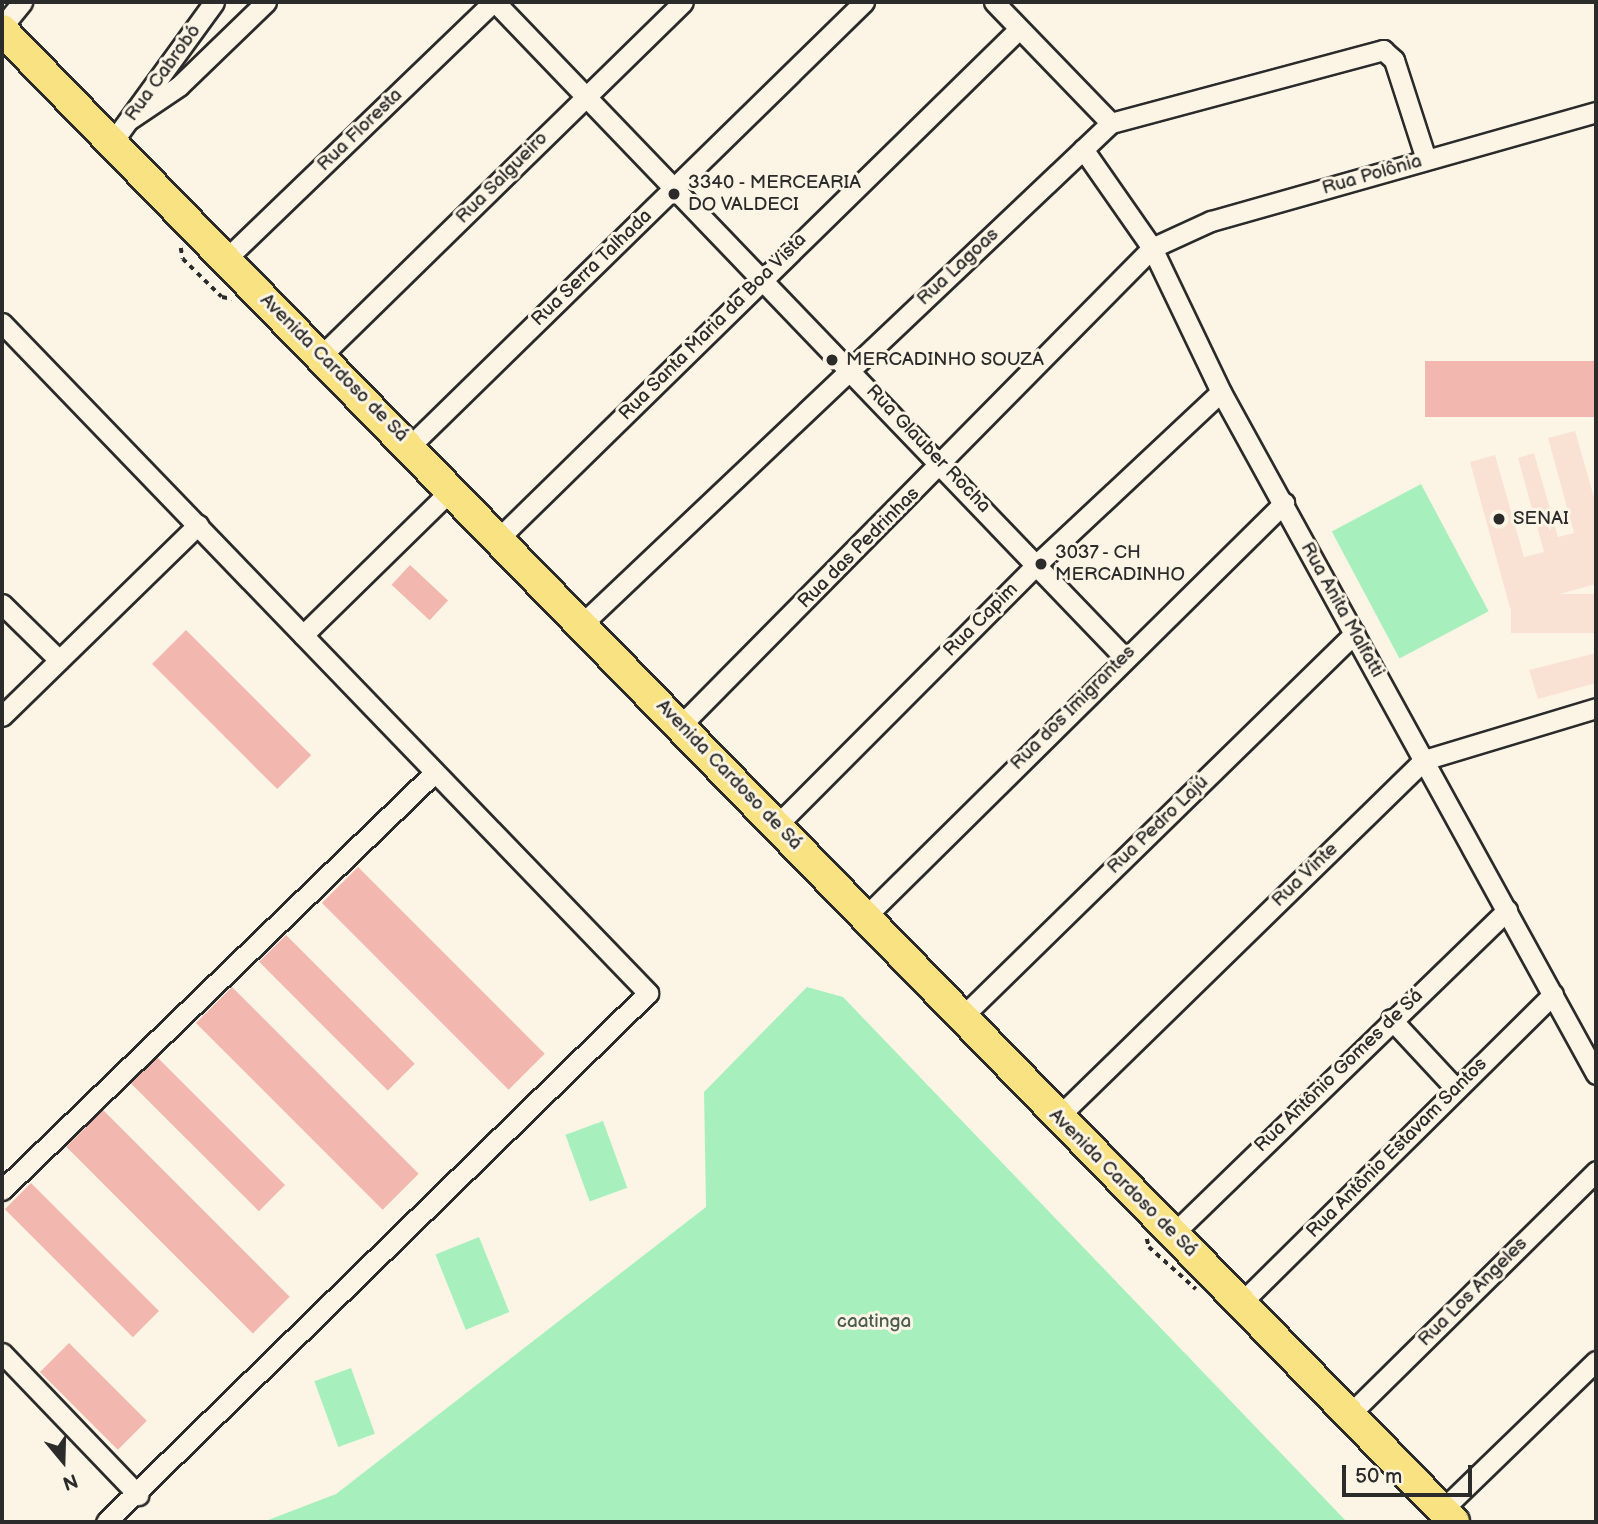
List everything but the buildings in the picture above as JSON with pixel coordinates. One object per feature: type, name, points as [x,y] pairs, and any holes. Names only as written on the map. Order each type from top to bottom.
[{"type":"highway","name":"Avenida Cardoso de Sá","points":[[2,29],[1448,1516]]},
{"type":"street","points":[[2,29],[22,2]]},
{"type":"street","name":"Rua Cabrobó","points":[[111,144],[214,2]]},
{"type":"street","points":[[130,119],[179,86],[266,2]]},
{"type":"street","name":"Rua Glauber Rocha","points":[[494,2],[671,190],[944,464],[1124,657]]},
{"type":"street","name":"Rua Floresta","points":[[226,259],[494,2]]},
{"type":"street","name":"Rua Salgueiro","points":[[321,356],[683,2]]},
{"type":"street","name":"Rua Serra Talhada","points":[[410,446],[864,2]]},
{"type":"street","points":[[994,2],[1111,122]]},
{"type":"street","name":"Rua Santa Maria da Boa Vista","points":[[498,539],[1019,29]]},
{"type":"street","name":"Rua Lagoas","points":[[581,625],[1111,122],[1374,50],[1389,54],[1398,73],[1426,159]]},
{"type":"street","name":"Rua Polônia","points":[[1152,248],[1211,221],[1596,112]]},
{"type":"street","name":"Rua Anita Malfatti","points":[[1083,149],[1152,248],[1221,392],[1596,1074]]},
{"type":"street","name":"Rua das Pedrinhas","points":[[681,725],[944,464],[1152,248]]},
{"type":"street","points":[[2,323],[649,993],[138,1494],[106,1522]]},
{"type":"street","name":"Rua Capim","points":[[778,824],[1038,563],[1221,392]]},
{"type":"street","points":[[303,635],[452,489]]},
{"type":"street","name":"Rua dos Imigrantes","points":[[866,916],[1124,657],[1284,503]]},
{"type":"street","points":[[2,716],[198,525]]},
{"type":"street","points":[[2,604],[59,660]]},
{"type":"street","name":"Rua Pedro Lajú","points":[[962,1017],[1354,633]]},
{"type":"street","name":"Rua Vinte","points":[[1058,1117],[1423,760],[1596,708]]},
{"type":"street","points":[[2,1190],[434,773]]},
{"type":"street","name":"Rua Antônio Gomes de Sá","points":[[1174,1233],[1391,1019],[1507,910]]},
{"type":"street","name":"Rua Antônio Estavam Santos","points":[[1241,1303],[1553,994]]},
{"type":"street","points":[[1391,1019],[1456,1089]]},
{"type":"street","name":"Rua Los Angeles","points":[[1350,1414],[1596,1171]]},
{"type":"street","points":[[2,1353],[138,1494]]},
{"type":"street","points":[[1448,1516],[1596,1361]]},
{"type":"shaded area","name":"SENAI","points":[[1575,431],[1596,504],[1596,584],[1510,608],[1470,462],[1495,455],[1524,557],[1544,552],[1518,458],[1534,453],[1558,537],[1574,533],[1548,438]]},
{"type":"shaded area","points":[[1511,594],[1596,594],[1596,633],[1511,633]]},
{"type":"shaded area","points":[[1596,653],[1596,683],[1538,699],[1529,670]]},
{"type":"green space","points":[[1421,484],[1489,611],[1399,659],[1332,531]]},
{"type":"green space","name":"caatinga","points":[[807,987],[843,997],[1347,1522],[263,1522],[336,1494],[706,1207],[704,1092]]},
{"type":"green space","points":[[603,1121],[627,1188],[590,1201],[565,1135]]},
{"type":"green space","points":[[479,1237],[509,1312],[466,1330],[435,1255]]},
{"type":"green space","points":[[351,1368],[375,1434],[338,1447],[314,1381]]},
{"type":"place","name":"3340 - MERCEARIA DO VALDECI","points":[[674,194]]},
{"type":"place","name":"MERCADINHO SOUZA","points":[[832,360]]},
{"type":"place","name":"SENAI","points":[[1499,519]]},
{"type":"place","name":"3037 - CH MERCADINHO","points":[[1041,564]]}]
